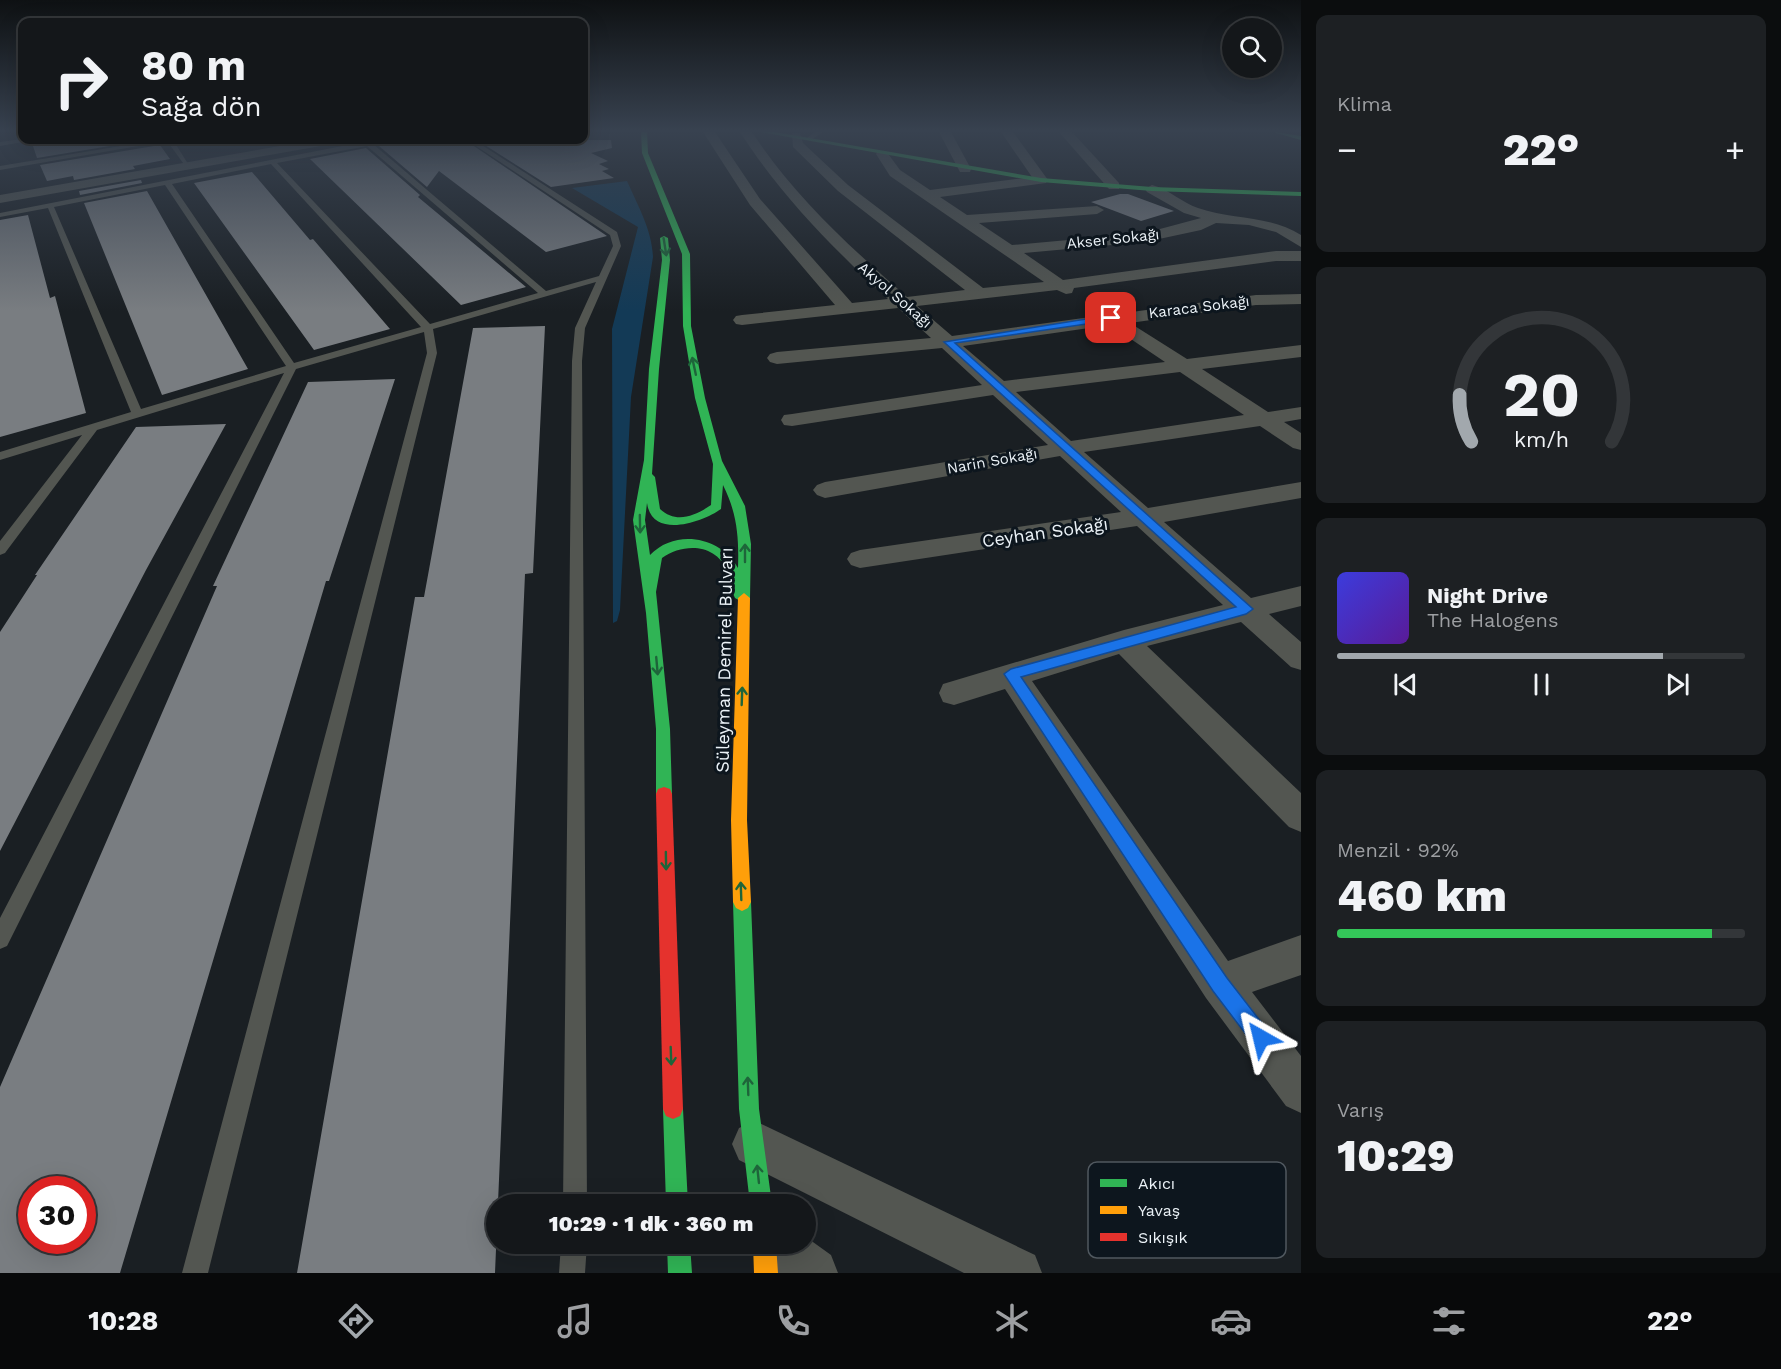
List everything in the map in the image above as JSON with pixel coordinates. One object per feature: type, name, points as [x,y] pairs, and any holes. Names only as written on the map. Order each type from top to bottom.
[{"type":"main road","name":"Süleyman Demirel Bulvarı","points":[[661,191],[686,254],[690,347],[700,398],[717,461],[739,506],[745,544],[739,820],[749,1109],[760,1194]]},
{"type":"main road","points":[[1203,191],[1299,196]]},
{"type":"main road","points":[[658,225],[666,260],[654,369],[649,460],[651,499],[654,511],[662,518],[674,521],[692,521],[709,514],[717,506],[717,461]]},
{"type":"main road","points":[[649,460],[640,498],[639,520],[640,543],[652,608],[663,729],[669,1014],[677,1194]]},
{"type":"main road","points":[[652,608],[656,556],[674,544],[687,542],[710,546],[721,552],[730,564],[744,612]]},
{"type":"main road","points":[[679,1254],[680,1273]]},
{"type":"main road","points":[[765,1254],[766,1273]]},
{"type":"street","points":[[0,199],[43,191]]},
{"type":"street","points":[[749,191],[847,308]]},
{"type":"street","name":"Akyol Sokağı","points":[[790,191],[843,249],[1068,448],[1301,659]]},
{"type":"street","points":[[847,191],[981,294]]},
{"type":"street","points":[[922,191],[1301,443]]},
{"type":"street","points":[[927,195],[954,191]]},
{"type":"street","points":[[1156,191],[1189,210],[1214,218],[1249,221],[1281,229],[1301,230]]},
{"type":"street","points":[[964,220],[1097,210]]},
{"type":"street","name":"Akser Sokağı","points":[[1009,250],[1159,235],[1200,226],[1214,218]]},
{"type":"street","points":[[1281,229],[1301,242]]},
{"type":"street","points":[[742,320],[1060,285],[1276,256],[1301,256]]},
{"type":"street","name":"Karaca Sokağı","points":[[777,358],[948,342],[1256,300],[1301,299]]},
{"type":"street","points":[[792,420],[1000,388],[1180,364],[1301,351]]},
{"type":"street","name":"Narin Sokağı","points":[[825,490],[1068,448],[1301,413]]},
{"type":"street","name":"Ceyhan Sokağı","points":[[860,559],[1144,517],[1301,490]]},
{"type":"street","points":[[954,693],[1124,641],[1301,596]]},
{"type":"street","points":[[1124,641],[1301,816]]},
{"type":"street","points":[[1011,674],[1220,984],[1301,1091]]},
{"type":"street","points":[[1220,984],[1301,955]]},
{"type":"street","points":[[754,1144],[1017,1273]]},
{"type":"street","points":[[788,1254],[813,1273]]},
{"type":"lane","points":[[0,215],[119,191]]},
{"type":"lane","points":[[173,191],[292,367]]},
{"type":"lane","points":[[195,1273],[432,353],[428,328],[300,191]]},
{"type":"lane","points":[[424,191],[544,294]]},
{"type":"lane","points":[[549,191],[614,234],[617,246],[580,328],[577,361],[574,1194]]},
{"type":"lane","points":[[50,205],[138,415]]},
{"type":"lane","points":[[0,456],[292,367],[604,277]]},
{"type":"lane","points":[[0,939],[292,367]]},
{"type":"lane","points":[[0,550],[92,429]]},
{"type":"lane","points":[[572,1273],[573,1254]]},
{"type":"shaded area","points":[[578,191],[632,191],[647,228],[653,257],[631,397],[620,610],[617,621],[613,623],[612,329],[638,227]]},
{"type":"building","points":[[79,191],[99,191],[80,195]]},
{"type":"building","points":[[147,191],[248,369],[162,395],[84,203]]},
{"type":"building","points":[[200,191],[269,191],[310,240],[313,239],[390,329],[314,350]]},
{"type":"building","points":[[344,191],[416,191],[420,195],[418,197],[526,287],[461,305]]},
{"type":"building","points":[[466,191],[541,191],[607,236],[546,252]]},
{"type":"building","points":[[1128,194],[1174,211],[1141,221],[1091,202]]},
{"type":"building","points":[[28,215],[50,298],[55,296],[86,413],[0,437],[0,220]]},
{"type":"building","points":[[545,326],[533,573],[525,574],[498,1194],[486,1194],[486,1254],[496,1254],[495,1273],[297,1273],[415,597],[424,597],[473,328]]},
{"type":"building","points":[[395,379],[329,581],[326,581],[120,1273],[0,1273],[0,1087],[217,586],[213,586],[308,382]]},
{"type":"building","points":[[226,424],[146,570],[0,851],[0,632],[37,575],[35,575],[136,427]]},
{"type":"traffic: fast","points":[[661,191],[686,254],[687,326],[700,398],[717,461],[739,506],[745,544],[744,598]]},
{"type":"traffic: fast","points":[[1224,191],[1301,194]]},
{"type":"traffic: fast","points":[[664,238],[666,260],[654,369],[649,460],[639,520],[653,613],[663,729],[664,794]]},
{"type":"traffic: fast","points":[[650,477],[654,510],[668,520],[685,521],[694,519],[717,506],[718,465]]},
{"type":"traffic: fast","points":[[652,589],[656,556],[674,546],[695,543],[705,545],[723,555],[734,571],[740,595]]},
{"type":"traffic: fast","points":[[742,902],[749,1109],[760,1194]]},
{"type":"traffic: fast","points":[[673,1109],[677,1194]]},
{"type":"traffic: fast","points":[[679,1254],[680,1273]]},
{"type":"traffic: slow","points":[[742,902],[739,820],[744,598]]},
{"type":"traffic: slow","points":[[765,1254],[766,1273]]},
{"type":"traffic: jam","points":[[664,794],[673,1109]]},
{"type":"route","points":[[1111,318],[948,342],[1246,609],[1011,674],[1220,984],[1261,1038]]}]
